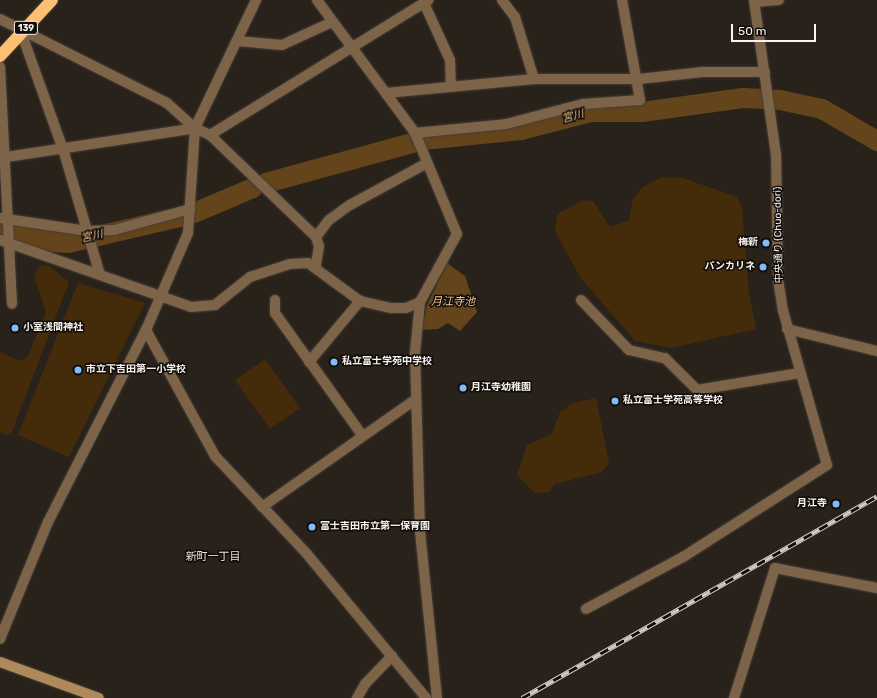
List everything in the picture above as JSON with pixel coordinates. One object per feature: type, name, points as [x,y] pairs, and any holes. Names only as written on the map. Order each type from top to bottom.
[{"type":"highway","name":"139","points":[[0,56],[52,0]]},
{"type":"street","points":[[0,639],[48,522],[146,330],[188,233],[195,128],[256,0]]},
{"type":"street","points":[[317,0],[416,134],[457,234],[420,302],[416,399],[420,531],[437,698]]},
{"type":"street","points":[[502,0],[515,17],[534,79]]},
{"type":"street","points":[[416,134],[506,124],[583,104],[640,100],[639,79],[622,0]]},
{"type":"street","points":[[754,1],[779,0]]},
{"type":"street","points":[[210,135],[427,1],[450,60],[451,86]]},
{"type":"street","name":"中央通り (Chuo-dori)","points":[[586,610],[683,557],[827,465],[787,329],[778,278],[778,191],[769,90],[754,1]]},
{"type":"street","points":[[0,19],[21,32],[167,103],[195,128],[210,135],[316,237],[319,246],[316,265]]},
{"type":"street","points":[[237,41],[282,45],[332,22]]},
{"type":"street","points":[[21,32],[63,149],[100,275]]},
{"type":"street","points":[[0,67],[4,241],[12,304]]},
{"type":"street","points":[[386,93],[534,79],[639,79],[703,72],[765,72]]},
{"type":"street","points":[[1,158],[195,128]]},
{"type":"street","points":[[316,237],[329,220],[350,205],[427,162]]},
{"type":"street","points":[[4,219],[87,231],[114,230],[190,209]]},
{"type":"street","points":[[4,241],[203,309],[215,305],[250,277],[290,264],[316,265],[360,301],[398,308],[420,302]]},
{"type":"street","points":[[275,300],[275,313],[362,435]]},
{"type":"street","points":[[581,300],[630,350],[665,358],[697,390],[800,373]]},
{"type":"street","points":[[310,362],[360,301]]},
{"type":"street","points":[[787,329],[877,351]]},
{"type":"street","points":[[146,330],[215,456],[307,554],[426,698]]},
{"type":"street","points":[[262,507],[362,435],[416,399]]},
{"type":"street","points":[[734,698],[775,568],[877,588]]},
{"type":"street","points":[[357,698],[365,684],[392,656]]},
{"type":"street","points":[[0,662],[99,698]]},
{"type":"shaded area","points":[[662,177],[683,178],[737,197],[742,208],[749,293],[756,329],[671,348],[635,341],[580,277],[555,231],[557,214],[583,200],[593,201],[610,227],[629,220],[633,199],[643,187]]},
{"type":"shaded area","points":[[40,265],[49,266],[69,282],[12,432],[7,435],[0,432],[0,352],[19,361],[28,356],[46,312],[34,275]]},
{"type":"shaded area","name":"市立下吉田第一小学校","points":[[78,283],[145,303],[69,457],[18,435]]},
{"type":"shaded area","points":[[265,359],[300,408],[270,429],[235,380]]},
{"type":"shaded area","points":[[596,398],[609,463],[602,472],[555,484],[549,492],[535,493],[517,475],[527,445],[552,434],[560,412],[572,403]]},
{"type":"water","name":"月江寺池","points":[[447,263],[465,276],[477,312],[460,331],[448,323],[438,329],[422,330],[427,305]]},
{"type":"waterway","name":"宮川","points":[[266,183],[423,140],[521,130],[591,112],[642,112],[743,98],[780,100],[822,109],[877,141]]},
{"type":"waterway","name":"宮川","points":[[194,213],[253,188]]},
{"type":"waterway","name":"宮川","points":[[0,227],[54,242],[68,243],[184,216]]},
{"type":"railway","points":[[522,698],[877,496]]},
{"type":"place","name":"梅新","points":[[766,243]]},
{"type":"place","name":"パンカリネ","points":[[763,267]]},
{"type":"place","name":"小室浅間神社","points":[[15,328]]},
{"type":"place","name":"私立富士学苑中学校","points":[[334,362]]},
{"type":"place","name":"市立下吉田第一小学校","points":[[78,370]]},
{"type":"place","name":"月江寺幼稚園","points":[[463,388]]},
{"type":"place","name":"私立富士学苑高等学校","points":[[615,401]]},
{"type":"place","name":"月江寺","points":[[836,504]]},
{"type":"place","name":"富士吉田市立第一保育園","points":[[312,527]]},
{"type":"district","name":"新町一丁目","points":[[213,557]]}]
